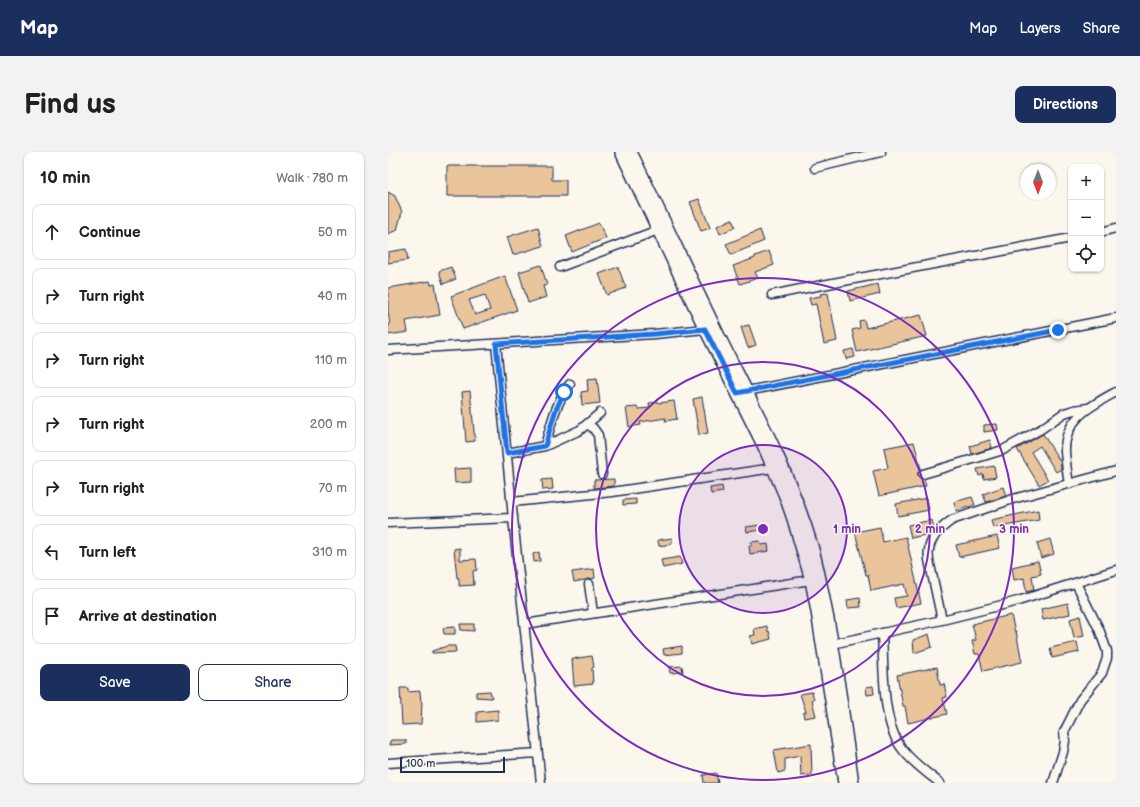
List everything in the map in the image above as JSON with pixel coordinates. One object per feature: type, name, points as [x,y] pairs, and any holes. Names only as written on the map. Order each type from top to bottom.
[{"type":"main road","points":[[621,152],[705,329],[742,392],[787,476],[799,508],[812,547],[820,578],[832,644],[853,783]]},
{"type":"main road","points":[[631,152],[742,392],[793,519],[811,580],[819,620],[844,783]]},
{"type":"street","points":[[815,168],[881,152]]},
{"type":"street","points":[[1104,231],[1116,228]]},
{"type":"street","points":[[560,267],[658,230]]},
{"type":"street","points":[[772,295],[1068,239]]},
{"type":"street","points":[[742,392],[1116,318]]},
{"type":"street","points":[[388,350],[655,334],[705,329]]},
{"type":"street","points":[[496,344],[541,783]]},
{"type":"street","points":[[545,446],[561,397],[570,384]]},
{"type":"street","points":[[1069,484],[1065,452],[1069,428],[1074,420],[1088,408],[1116,392]]},
{"type":"street","points":[[922,474],[1003,450],[1041,429],[1064,413],[1088,408]]},
{"type":"street","points":[[507,453],[545,446],[580,430],[600,413]]},
{"type":"street","points":[[587,424],[593,428],[598,435],[602,474]]},
{"type":"street","points":[[512,502],[612,492],[773,468]]},
{"type":"street","points":[[942,620],[929,560],[929,551],[931,542],[944,526],[952,520],[999,504],[1116,471]]},
{"type":"street","points":[[388,522],[513,518]]},
{"type":"street","points":[[832,644],[942,620],[1018,601],[1116,570]]},
{"type":"street","points":[[525,624],[811,580]]},
{"type":"street","points":[[1053,783],[1053,779],[1063,752],[1065,742],[1064,732],[1080,700],[1102,673],[1107,658],[1107,651],[1099,629],[1076,583]]},
{"type":"street","points":[[589,584],[593,613]]},
{"type":"street","points":[[882,633],[885,692],[890,723],[896,739],[902,750],[940,783]]},
{"type":"street","points":[[388,763],[538,753]]},
{"type":"building","points":[[447,166],[552,166],[552,180],[566,180],[566,196],[447,196]]},
{"type":"building","points":[[388,192],[395,196],[402,212],[397,230],[388,234]]},
{"type":"building","points":[[699,199],[710,228],[701,231],[690,202]]},
{"type":"building","points":[[732,219],[735,227],[720,234],[717,226]]},
{"type":"building","points":[[599,223],[606,238],[572,252],[566,236]]},
{"type":"building","points":[[538,227],[543,246],[513,255],[507,237]]},
{"type":"building","points":[[760,230],[764,241],[731,255],[726,244]]},
{"type":"building","points":[[406,249],[408,260],[388,263],[388,252]]},
{"type":"building","points":[[769,251],[774,265],[755,272],[758,278],[740,284],[733,266]]},
{"type":"building","points":[[541,265],[547,285],[543,286],[546,297],[528,303],[519,272]]},
{"type":"building","points":[[451,267],[456,279],[443,284],[439,271]]},
{"type":"building","points":[[618,267],[626,288],[607,295],[599,274]]},
{"type":"building","points":[[505,276],[517,310],[463,329],[451,296]],"holes":[[[485,295],[490,310],[475,315],[469,300]]]},
{"type":"building","points":[[430,281],[431,285],[435,284],[440,315],[406,321],[408,332],[388,335],[388,326],[390,325],[388,311],[388,288]]},
{"type":"building","points":[[878,284],[880,294],[850,301],[848,291]]},
{"type":"building","points":[[828,293],[837,341],[824,344],[816,304],[811,305],[809,298]]},
{"type":"building","points":[[921,315],[927,336],[857,352],[852,330],[860,328],[859,321],[864,320],[866,328]]},
{"type":"building","points":[[749,325],[756,345],[748,348],[741,327]]},
{"type":"building","points":[[853,349],[855,357],[846,359],[844,351]]},
{"type":"building","points":[[597,378],[600,403],[582,405],[581,392],[588,391],[587,379]]},
{"type":"building","points":[[470,391],[475,441],[466,442],[462,392]]},
{"type":"building","points":[[702,397],[708,433],[699,435],[693,399]]},
{"type":"building","points":[[674,401],[677,419],[665,421],[666,418],[640,422],[641,425],[629,427],[626,408],[650,408],[649,403]]},
{"type":"building","points":[[997,424],[998,430],[984,432],[984,425]]},
{"type":"building","points":[[1043,434],[1061,463],[1061,469],[1056,472],[1040,446],[1031,452],[1048,480],[1039,485],[1017,449]]},
{"type":"building","points":[[990,440],[992,448],[972,454],[970,446]]},
{"type":"building","points":[[914,442],[921,469],[918,472],[918,475],[920,478],[924,479],[926,486],[879,496],[873,471],[888,468],[884,448]]},
{"type":"building","points":[[994,466],[996,477],[984,479],[983,474],[979,476],[977,469]]},
{"type":"building","points":[[471,468],[471,482],[455,483],[454,469]]},
{"type":"building","points":[[552,479],[553,489],[543,490],[542,480]]},
{"type":"building","points":[[614,479],[614,486],[594,488],[594,480]]},
{"type":"building","points":[[722,486],[723,492],[711,494],[710,488]]},
{"type":"building","points":[[1003,487],[1006,496],[986,502],[983,494]]},
{"type":"building","points":[[972,497],[975,505],[956,511],[954,502]]},
{"type":"building","points":[[927,498],[929,510],[898,516],[896,504]]},
{"type":"building","points":[[636,499],[636,504],[623,505],[623,500]]},
{"type":"building","points":[[1038,510],[1039,520],[993,528],[991,520]]},
{"type":"building","points":[[932,520],[934,528],[930,534],[911,538],[908,525]]},
{"type":"building","points":[[760,525],[761,530],[747,532],[746,527]]},
{"type":"building","points":[[880,527],[883,542],[906,537],[921,603],[896,608],[894,598],[907,596],[904,584],[871,591],[868,575],[866,575],[855,532]]},
{"type":"building","points":[[997,536],[1000,548],[959,557],[956,545]]},
{"type":"building","points":[[672,538],[672,544],[659,546],[658,540]]},
{"type":"building","points":[[1050,539],[1054,554],[1041,558],[1037,543]]},
{"type":"building","points":[[760,541],[761,545],[768,544],[769,551],[750,554],[749,546],[752,545],[751,542]]},
{"type":"building","points":[[460,548],[460,560],[476,559],[477,570],[473,571],[474,585],[459,586],[454,549]]},
{"type":"building","points":[[539,552],[540,561],[534,562],[533,554]]},
{"type":"building","points":[[680,557],[682,564],[663,568],[661,560]]},
{"type":"building","points":[[1038,561],[1041,574],[1032,576],[1034,590],[1026,592],[1024,578],[1014,580],[1012,567]]},
{"type":"building","points":[[594,569],[595,578],[574,582],[572,572]]},
{"type":"building","points":[[860,598],[861,607],[848,608],[847,600]]},
{"type":"building","points":[[1068,603],[1070,614],[1043,620],[1041,609]]},
{"type":"building","points":[[1011,615],[1015,632],[1016,631],[1022,662],[983,671],[979,654],[975,654],[972,641],[976,640],[972,624]]},
{"type":"building","points":[[1080,616],[1084,636],[1074,638],[1070,619]]},
{"type":"building","points":[[460,624],[474,624],[474,631],[461,630]]},
{"type":"building","points":[[767,626],[771,639],[752,644],[750,636],[755,635],[754,629]]},
{"type":"building","points":[[455,627],[455,634],[444,634],[443,628]]},
{"type":"building","points":[[929,634],[932,647],[914,653],[913,640]]},
{"type":"building","points":[[1077,642],[1079,652],[1052,658],[1050,648]]},
{"type":"building","points":[[447,646],[455,646],[456,652],[432,653],[432,651]]},
{"type":"building","points":[[682,646],[682,653],[664,655],[663,649]]},
{"type":"building","points":[[592,656],[594,667],[592,668],[593,684],[574,686],[572,659]]},
{"type":"building","points":[[682,666],[683,672],[670,673],[669,667]]},
{"type":"building","points":[[937,667],[940,685],[944,684],[947,697],[943,698],[947,714],[908,723],[897,675]]},
{"type":"building","points":[[873,686],[874,694],[867,695],[866,687]]},
{"type":"building","points":[[400,688],[408,688],[408,692],[420,691],[422,702],[421,724],[402,725]]},
{"type":"building","points":[[490,691],[492,698],[476,697],[476,692]]},
{"type":"building","points":[[812,692],[814,699],[812,700],[816,716],[804,718],[803,713],[806,712],[800,694]]},
{"type":"building","points":[[498,710],[498,720],[477,722],[477,712]]},
{"type":"building","points":[[391,740],[406,740],[406,744],[389,745]]},
{"type":"building","points":[[811,744],[812,775],[801,776],[800,756],[785,759],[785,771],[778,773],[774,750]]},
{"type":"building","points":[[716,773],[718,783],[704,783],[703,775]]},
{"type":"route","points":[[564,392],[555,412],[545,446],[507,453],[496,344],[655,334],[705,329],[737,393],[746,390],[1058,330]]}]
